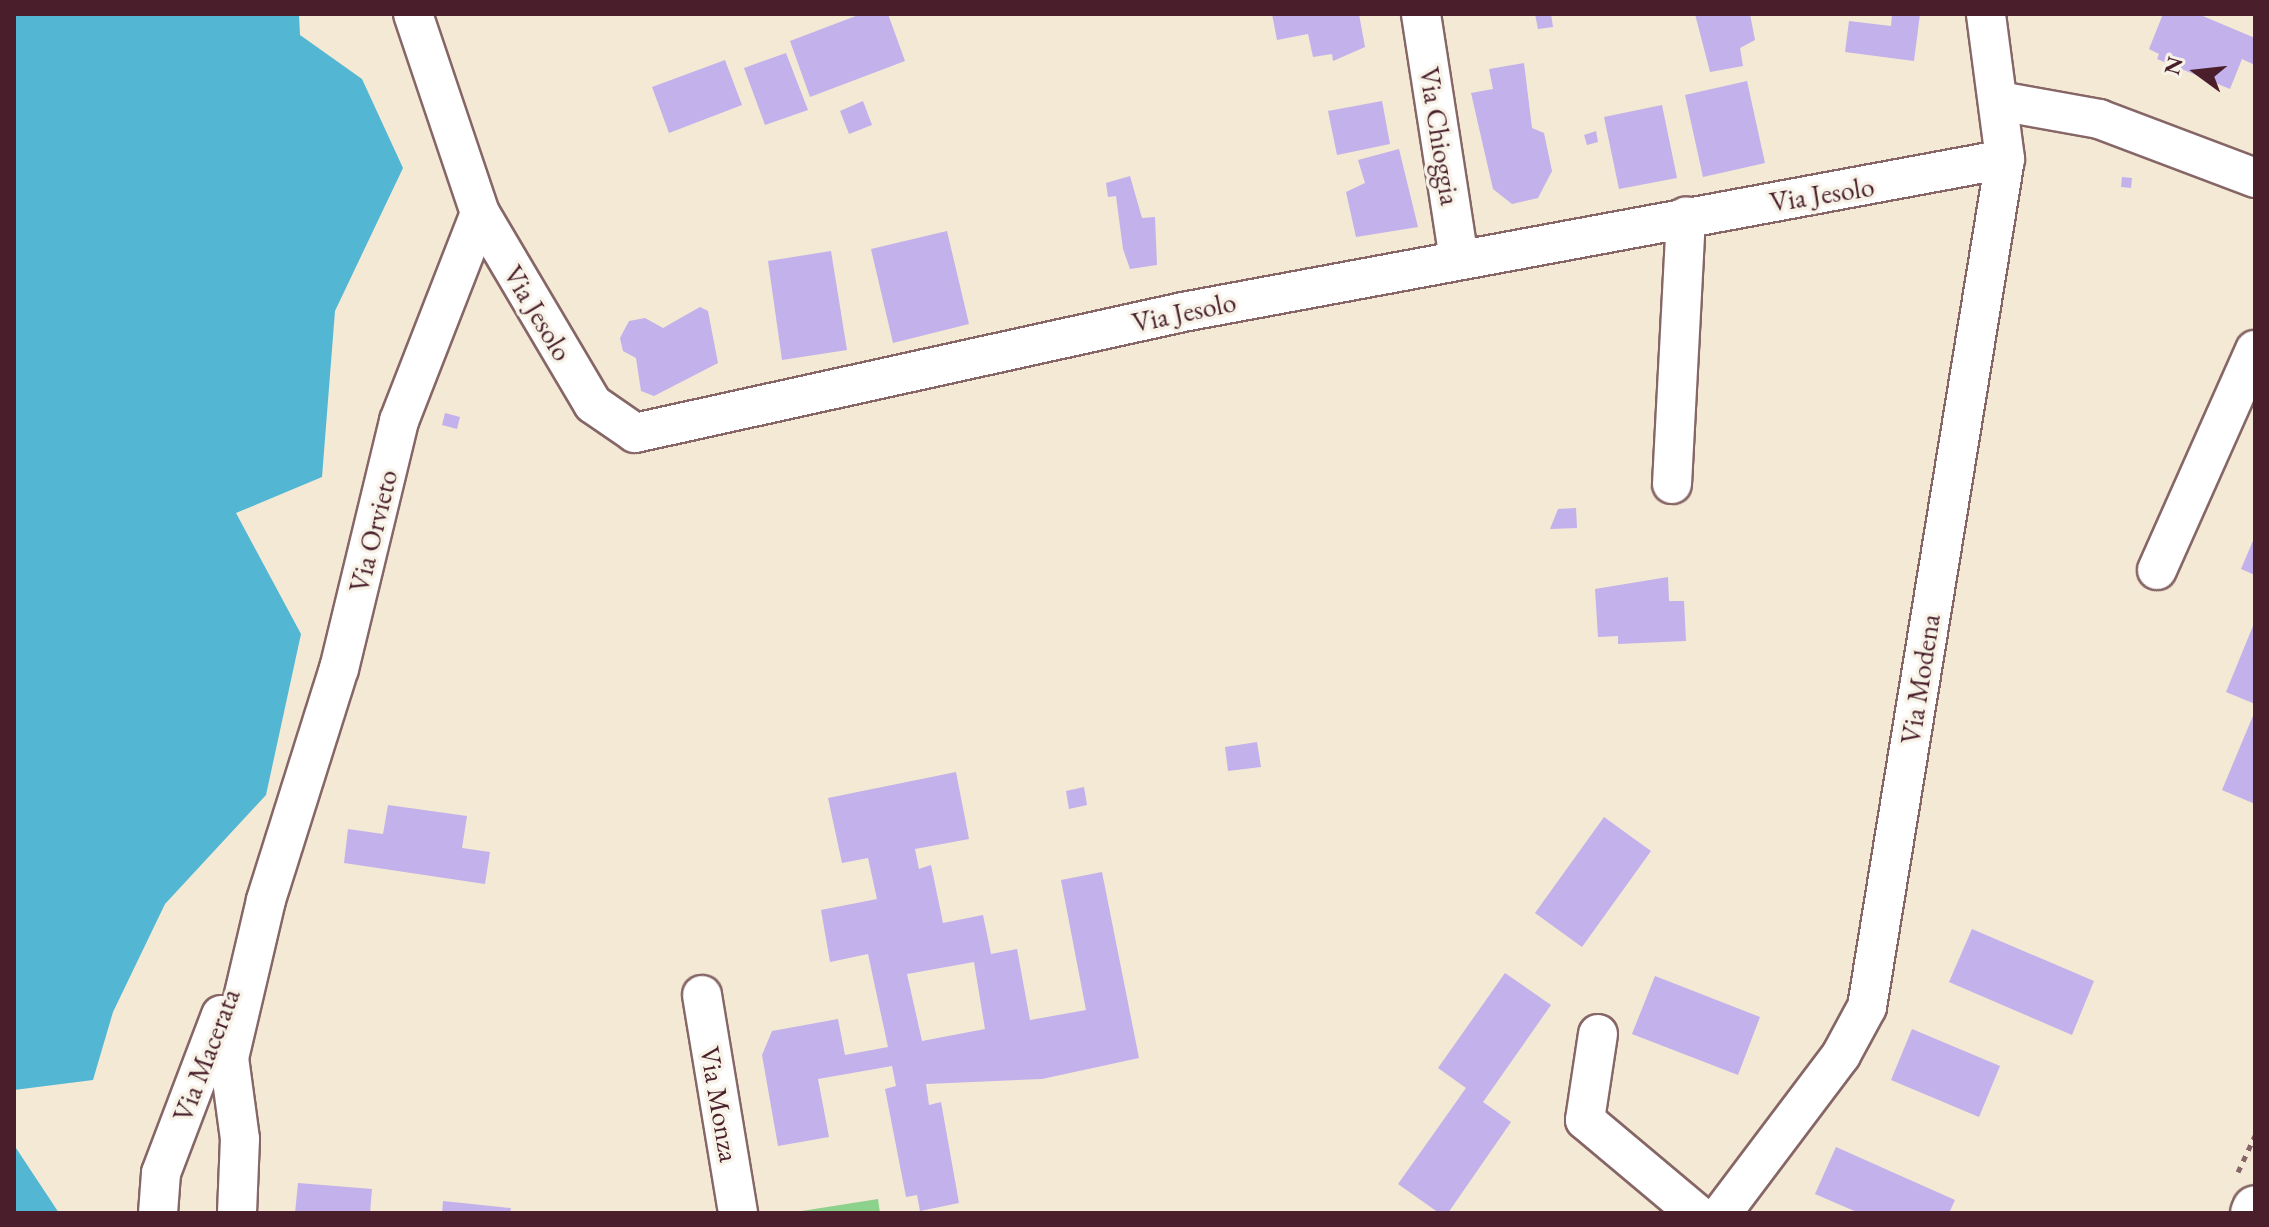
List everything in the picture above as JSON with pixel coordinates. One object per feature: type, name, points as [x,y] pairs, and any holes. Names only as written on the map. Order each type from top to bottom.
[{"type":"street","points":[[413,14],[480,213]]},
{"type":"street","name":"Via Chioggia","points":[[1421,14],[1459,259]]},
{"type":"street","name":"Via Modena","points":[[1722,1213],[1841,1055],[1867,1007],[2005,159],[1986,14]]},
{"type":"street","points":[[1999,101],[2099,119],[2255,178]]},
{"type":"street","name":"Via Jesolo","points":[[480,213],[593,404],[635,433],[1459,259],[2005,159]]},
{"type":"street","name":"Via Orvieto","points":[[229,1058],[266,900],[339,669],[399,421],[480,213]]},
{"type":"street","points":[[1672,484],[1686,216]]},
{"type":"street","points":[[2157,570],[2255,350]]},
{"type":"street","name":"Via Macerata","points":[[158,1213],[161,1173],[266,900]]},
{"type":"street","name":"Via Monza","points":[[702,995],[738,1213]]},
{"type":"street","points":[[1598,1034],[1585,1120],[1696,1213]]},
{"type":"street","name":"Via Macerata","points":[[229,1058],[240,1139],[237,1213]]},
{"type":"green space","points":[[878,1199],[880,1213],[789,1213]]},
{"type":"water","points":[[14,14],[299,14],[300,35],[362,79],[403,168],[335,311],[322,477],[236,513],[301,634],[266,795],[165,904],[113,1012],[93,1080],[14,1090]]},
{"type":"water","points":[[14,1145],[59,1213],[14,1213]]},
{"type":"building","points":[[861,14],[888,14],[905,61],[810,97],[790,41]]},
{"type":"building","points":[[1272,14],[1359,14],[1365,47],[1333,61],[1332,54],[1313,57],[1308,34],[1277,40]]},
{"type":"building","points":[[1535,14],[1551,14],[1553,27],[1538,29]]},
{"type":"building","points":[[1695,14],[1750,14],[1755,40],[1740,48],[1743,66],[1710,72]]},
{"type":"building","points":[[1892,14],[1920,14],[1914,61],[1845,52],[1849,21],[1891,26]]},
{"type":"building","points":[[2163,14],[2198,14],[2255,38],[2255,65],[2242,59],[2230,89],[2157,59],[2159,54],[2149,49]]},
{"type":"building","points":[[786,53],[808,110],[765,125],[744,68]]},
{"type":"building","points":[[725,60],[742,105],[669,133],[652,87]]},
{"type":"building","points":[[1524,63],[1532,128],[1544,133],[1552,171],[1538,198],[1512,204],[1493,189],[1471,93],[1493,89],[1489,69]]},
{"type":"building","points":[[1747,81],[1765,163],[1703,177],[1685,95]]},
{"type":"building","points":[[863,101],[872,125],[849,134],[840,111]]},
{"type":"building","points":[[1382,101],[1390,144],[1337,155],[1328,111]]},
{"type":"building","points":[[1662,105],[1677,178],[1619,189],[1604,117]]},
{"type":"building","points":[[1596,131],[1598,142],[1587,145],[1584,135]]},
{"type":"building","points":[[1399,149],[1418,227],[1356,237],[1346,192],[1365,183],[1358,160]]},
{"type":"building","points":[[1130,176],[1142,218],[1155,217],[1157,265],[1130,269],[1123,249],[1116,196],[1108,197],[1106,183]]},
{"type":"building","points":[[2122,177],[2132,178],[2131,188],[2121,187]]},
{"type":"building","points":[[947,231],[969,324],[893,343],[871,249]]},
{"type":"building","points":[[831,251],[847,350],[782,360],[768,261]]},
{"type":"building","points":[[700,307],[708,311],[718,363],[654,396],[641,391],[636,358],[623,351],[620,338],[629,321],[645,318],[663,328]]},
{"type":"building","points":[[445,413],[460,417],[457,429],[442,425]]},
{"type":"building","points":[[1576,508],[1577,528],[1550,529],[1558,509]]},
{"type":"building","points":[[2255,536],[2255,575],[2241,569]]},
{"type":"building","points":[[1668,577],[1669,601],[1684,601],[1686,641],[1618,644],[1618,636],[1598,637],[1595,589]]},
{"type":"building","points":[[2255,621],[2255,704],[2226,692]]},
{"type":"building","points":[[2255,711],[2255,804],[2222,790]]},
{"type":"building","points":[[1257,742],[1261,767],[1228,771],[1225,747]]},
{"type":"building","points":[[956,772],[969,839],[915,849],[919,869],[931,865],[943,923],[983,915],[991,954],[1017,949],[1030,1020],[1086,1010],[1061,880],[1102,872],[1139,1058],[1042,1079],[926,1084],[929,1105],[941,1102],[959,1203],[920,1211],[917,1195],[906,1197],[885,1089],[896,1086],[892,1066],[818,1079],[829,1137],[778,1146],[762,1055],[772,1031],[838,1019],[845,1055],[888,1047],[868,954],[830,962],[821,910],[877,899],[868,858],[842,863],[828,798]],"holes":[[[974,962],[985,1029],[922,1041],[907,974]]]},
{"type":"building","points":[[1084,787],[1087,805],[1069,809],[1066,791]]},
{"type":"building","points":[[388,805],[467,816],[462,848],[490,852],[485,884],[344,863],[348,829],[383,834]]},
{"type":"building","points":[[1604,817],[1651,851],[1582,947],[1535,913]]},
{"type":"building","points":[[1972,929],[2094,981],[2072,1035],[1949,982]]},
{"type":"building","points":[[1505,973],[1551,1005],[1483,1102],[1511,1122],[1448,1213],[1439,1213],[1398,1184],[1466,1088],[1438,1068]]},
{"type":"building","points":[[1655,976],[1760,1017],[1738,1075],[1632,1034]]},
{"type":"building","points":[[1912,1029],[2000,1066],[1979,1117],[1891,1080]]},
{"type":"building","points":[[1836,1147],[1955,1200],[1949,1213],[1859,1213],[1815,1194]]},
{"type":"building","points":[[298,1183],[372,1189],[370,1213],[295,1213]]},
{"type":"building","points":[[443,1201],[511,1208],[510,1213],[442,1213]]}]
